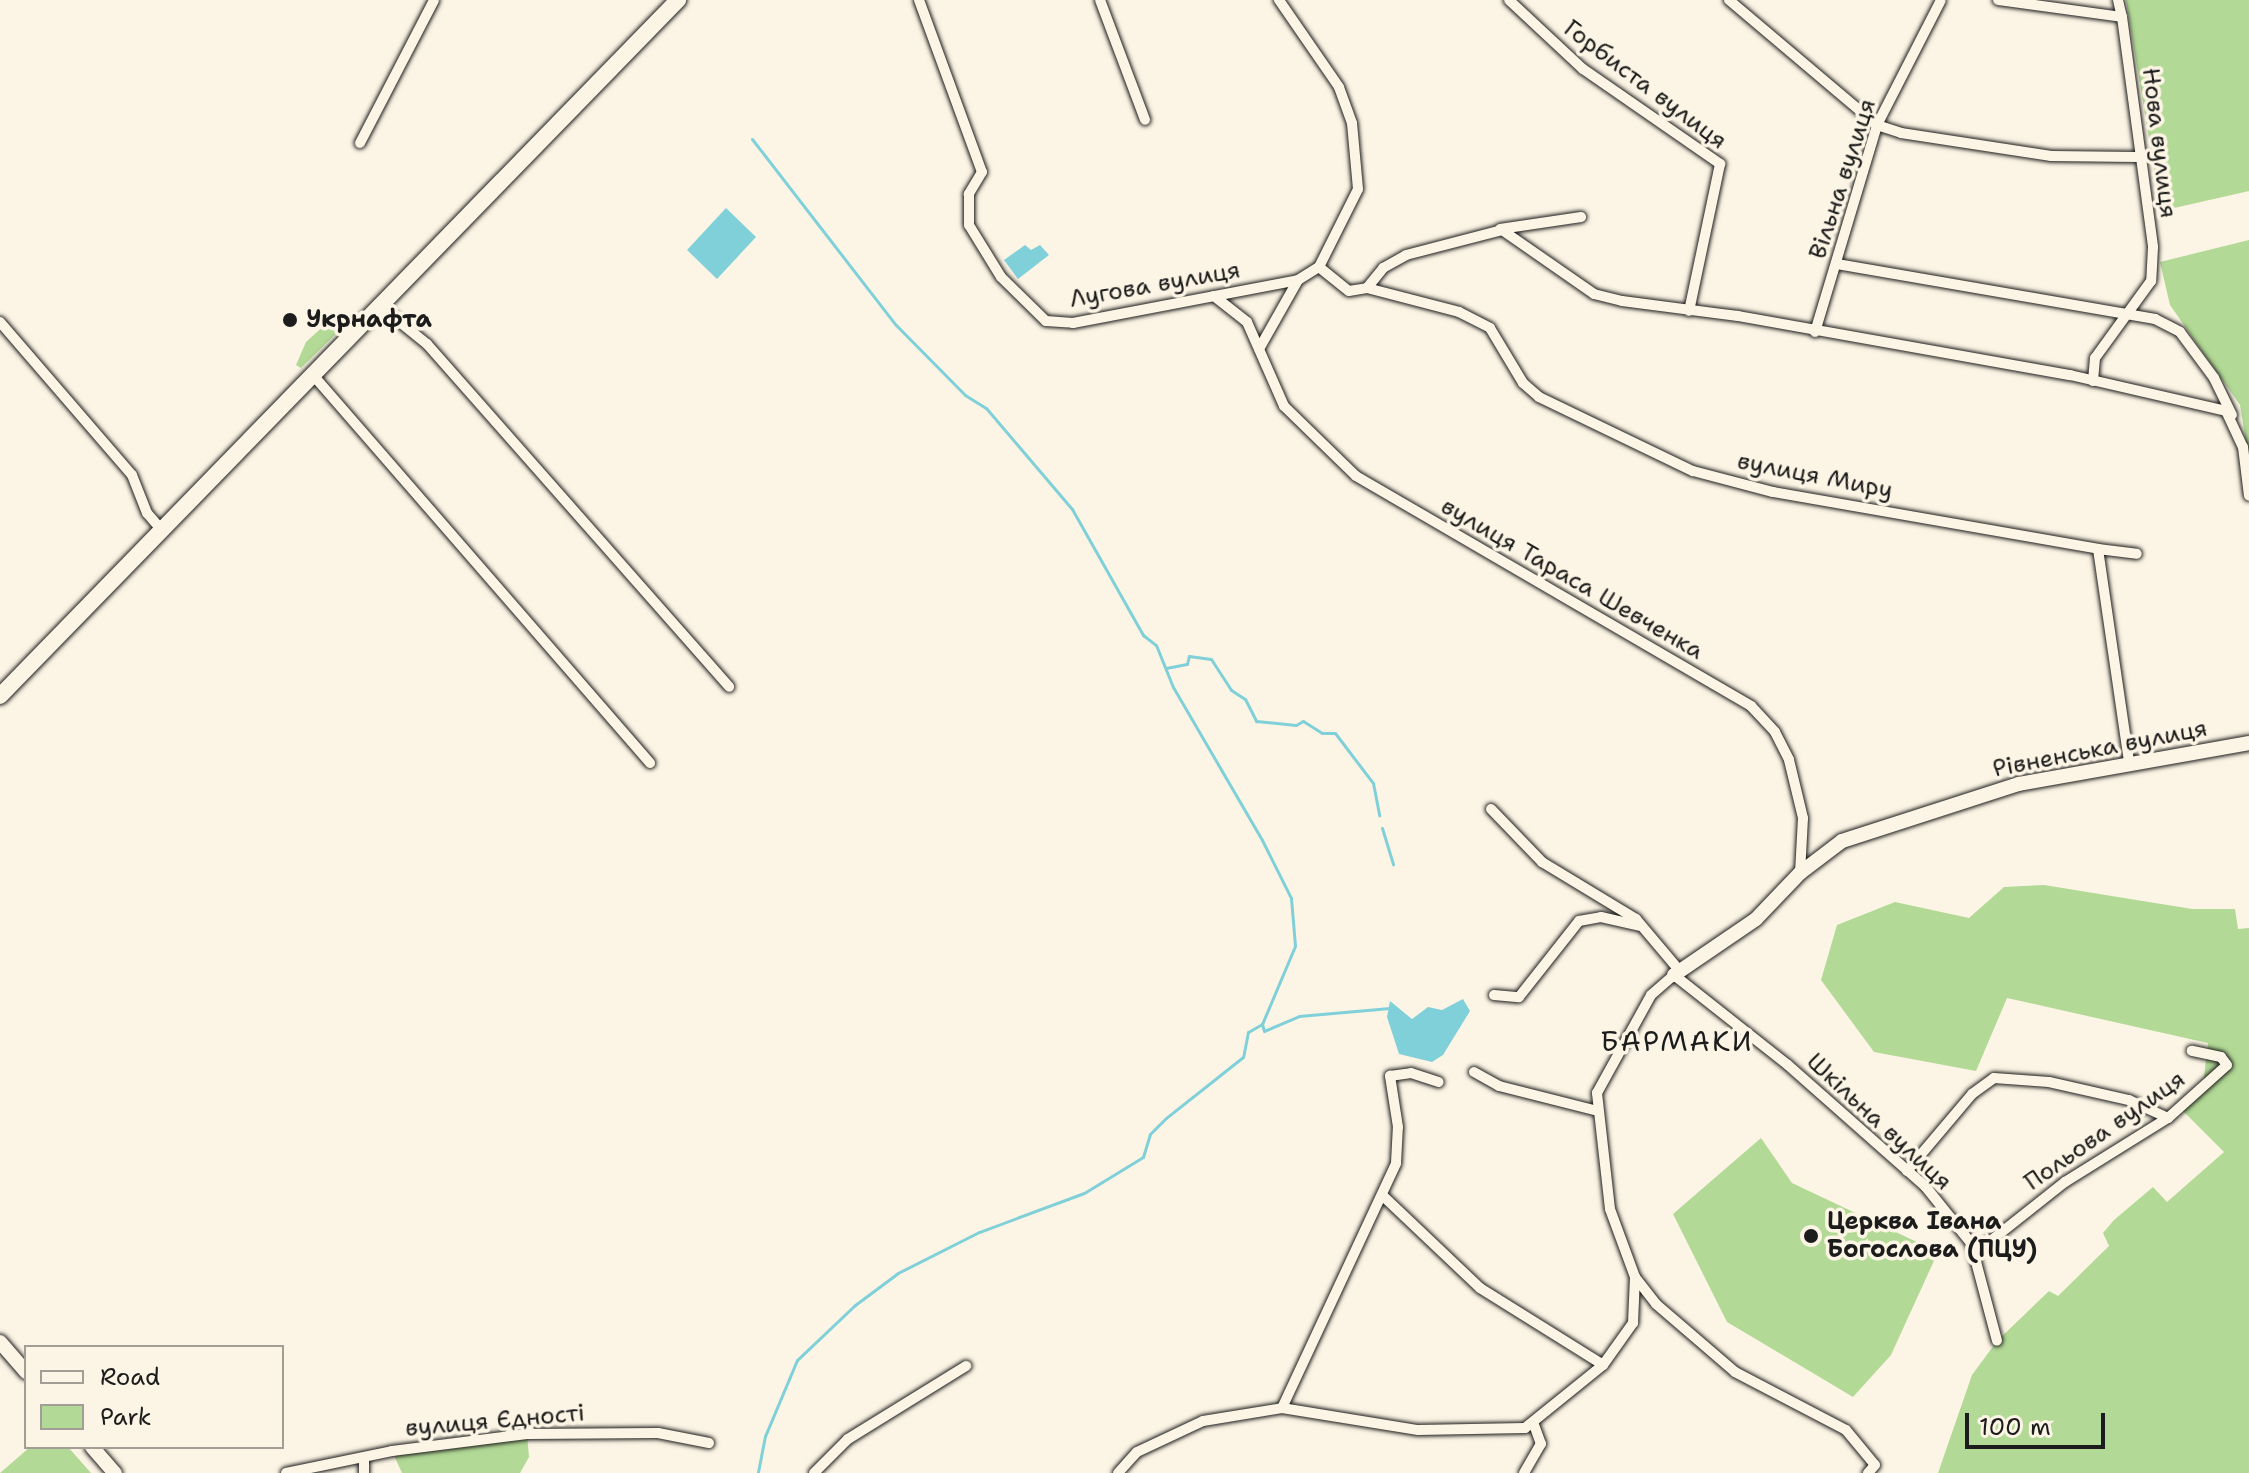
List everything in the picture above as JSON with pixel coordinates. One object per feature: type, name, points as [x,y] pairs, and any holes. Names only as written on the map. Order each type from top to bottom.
[{"type":"main road","points":[[0,696],[678,0]]},
{"type":"street","points":[[360,143],[434,0]]},
{"type":"street","name":"Лугова вулиця","points":[[919,0],[982,172],[969,194],[969,225],[1001,277],[1046,321],[1073,323],[1298,280]]},
{"type":"street","points":[[1100,0],[1145,120]]},
{"type":"street","points":[[1259,349],[1298,280],[1319,267],[1358,189],[1352,123],[1339,87],[1279,0]]},
{"type":"street","name":"Горбиста вулиця","points":[[1509,0],[1583,69],[1720,164],[1689,311]]},
{"type":"street","points":[[1729,0],[1877,125],[1901,133],[2051,156],[2137,157]]},
{"type":"street","name":"Вільна вулиця","points":[[1815,332],[1877,125],[1941,0]]},
{"type":"street","points":[[1998,0],[2122,17]]},
{"type":"street","name":"Нова вулиця","points":[[2093,381],[2095,358],[2151,281],[2152,269],[2153,247],[2137,157],[2118,0]]},
{"type":"street","points":[[1367,288],[1383,268],[1406,255],[1494,230],[1581,217]]},
{"type":"street","points":[[1494,230],[1510,234],[1594,294],[2093,381],[2232,415]]},
{"type":"street","points":[[1837,264],[2155,319],[2180,332],[2214,378],[2232,415],[2243,447],[2249,496]]},
{"type":"street","name":"вулиця Миру","points":[[1319,267],[1349,291],[1367,288],[1459,312],[1490,328],[1523,383],[1539,397],[1693,471],[1773,492],[2137,554]]},
{"type":"street","name":"вулиця Тараса Шевченка","points":[[1214,296],[1247,322],[1284,406],[1356,476],[1751,706],[1775,732],[1789,760],[1803,818],[1800,873]]},
{"type":"street","points":[[380,306],[427,344],[729,687]]},
{"type":"street","points":[[0,322],[132,475],[147,513],[162,530]]},
{"type":"street","points":[[313,375],[650,763]]},
{"type":"street","points":[[2098,549],[2129,762]]},
{"type":"street","name":"Рівненська вулиця","points":[[1118,1473],[1137,1452],[1203,1421],[1282,1408],[1418,1430],[1525,1428],[1603,1365],[1633,1323],[1635,1277],[1610,1209],[1597,1093],[1617,1049],[1651,995],[1676,973],[1756,919],[1800,873],[1842,841],[2019,784],[2249,743]]},
{"type":"street","name":"Шкільна вулиця","points":[[1491,809],[1542,862],[1643,927],[1676,973],[1788,1065],[1907,1171],[1971,1243],[1997,1341]]},
{"type":"street","points":[[1494,995],[1519,997],[1579,921],[1601,917],[1643,927]]},
{"type":"street","name":"Польова вулиця","points":[[1974,1254],[2065,1182],[2168,1118],[2227,1065],[2221,1057],[2192,1051]]},
{"type":"street","points":[[1474,1072],[1499,1086],[1598,1111]]},
{"type":"street","points":[[1282,1408],[1396,1163],[1398,1127],[1390,1076],[1411,1073],[1439,1082]]},
{"type":"street","points":[[1907,1171],[1972,1094],[1994,1078],[2049,1082],[2129,1100],[2168,1118]]},
{"type":"street","points":[[1382,1195],[1480,1288],[1603,1365]]},
{"type":"street","points":[[1635,1277],[1656,1304],[1735,1372],[1846,1430],[1875,1465],[1868,1473]]},
{"type":"street","points":[[0,1342],[24,1370]]},
{"type":"street","points":[[814,1473],[848,1439],[966,1366]]},
{"type":"street","points":[[1524,1473],[1541,1444],[1533,1422]]},
{"type":"street","name":"вулиця Єдності","points":[[286,1473],[482,1437],[583,1431],[658,1433],[709,1443]]},
{"type":"street","points":[[94,1449],[115,1473]]},
{"type":"street","points":[[364,1458],[364,1473]]},
{"type":"green space","points":[[2126,0],[2249,0],[2249,191],[2161,211]]},
{"type":"green space","points":[[2249,240],[2249,460],[2240,405],[2170,305],[2160,262]]},
{"type":"green space","points":[[344,318],[346,324],[301,368],[296,365],[306,342],[327,323]]},
{"type":"green space","points":[[2044,885],[2192,909],[2235,909],[2238,929],[2249,928],[2249,1473],[1938,1473],[1972,1375],[1997,1341],[2049,1291],[2058,1296],[2109,1246],[2103,1233],[2153,1187],[2167,1202],[2224,1152],[2180,1108],[2202,1093],[2208,1043],[2007,998],[1976,1071],[1874,1052],[1821,980],[1837,925],[1895,902],[1969,918],[2004,887]]},
{"type":"green space","points":[[1761,1138],[1792,1183],[1938,1252],[1891,1355],[1853,1397],[1727,1322],[1673,1214]]},
{"type":"green space","points":[[527,1434],[529,1457],[520,1473],[402,1473],[392,1451]]},
{"type":"green space","points":[[28,1449],[70,1449],[91,1473],[0,1473]]},
{"type":"water","points":[[726,208],[756,237],[717,279],[687,250]]},
{"type":"water","points":[[1025,245],[1031,250],[1040,245],[1049,255],[1018,279],[1004,260]]},
{"type":"water","points":[[1463,999],[1470,1011],[1443,1055],[1432,1062],[1399,1054],[1387,1017],[1390,1001],[1412,1019],[1428,1007],[1442,1010]]},
{"type":"waterway","points":[[752,139],[896,325],[965,395],[986,408],[1072,509],[1143,635],[1156,645],[1173,687],[1262,840],[1291,898],[1295,946],[1262,1024],[1248,1032],[1243,1057],[1166,1118],[1150,1134],[1143,1157],[1084,1193],[979,1232],[898,1273],[855,1305],[797,1360],[765,1436],[758,1473]]},
{"type":"waterway","points":[[1166,668],[1187,664],[1189,656],[1211,659],[1231,690],[1245,699],[1256,721],[1296,725],[1303,721],[1322,733],[1335,733],[1373,783],[1379,815]]},
{"type":"waterway","points":[[1382,828],[1393,864]]},
{"type":"waterway","points":[[1262,1024],[1264,1031],[1299,1016],[1390,1008]]},
{"type":"place","name":"Укрнафта","points":[[290,320]]},
{"type":"place","name":"Церква Івана Богослова (ПЦУ)","points":[[1811,1236]]},
{"type":"district","name":"БАРМАКИ","points":[[1677,1041]]}]
